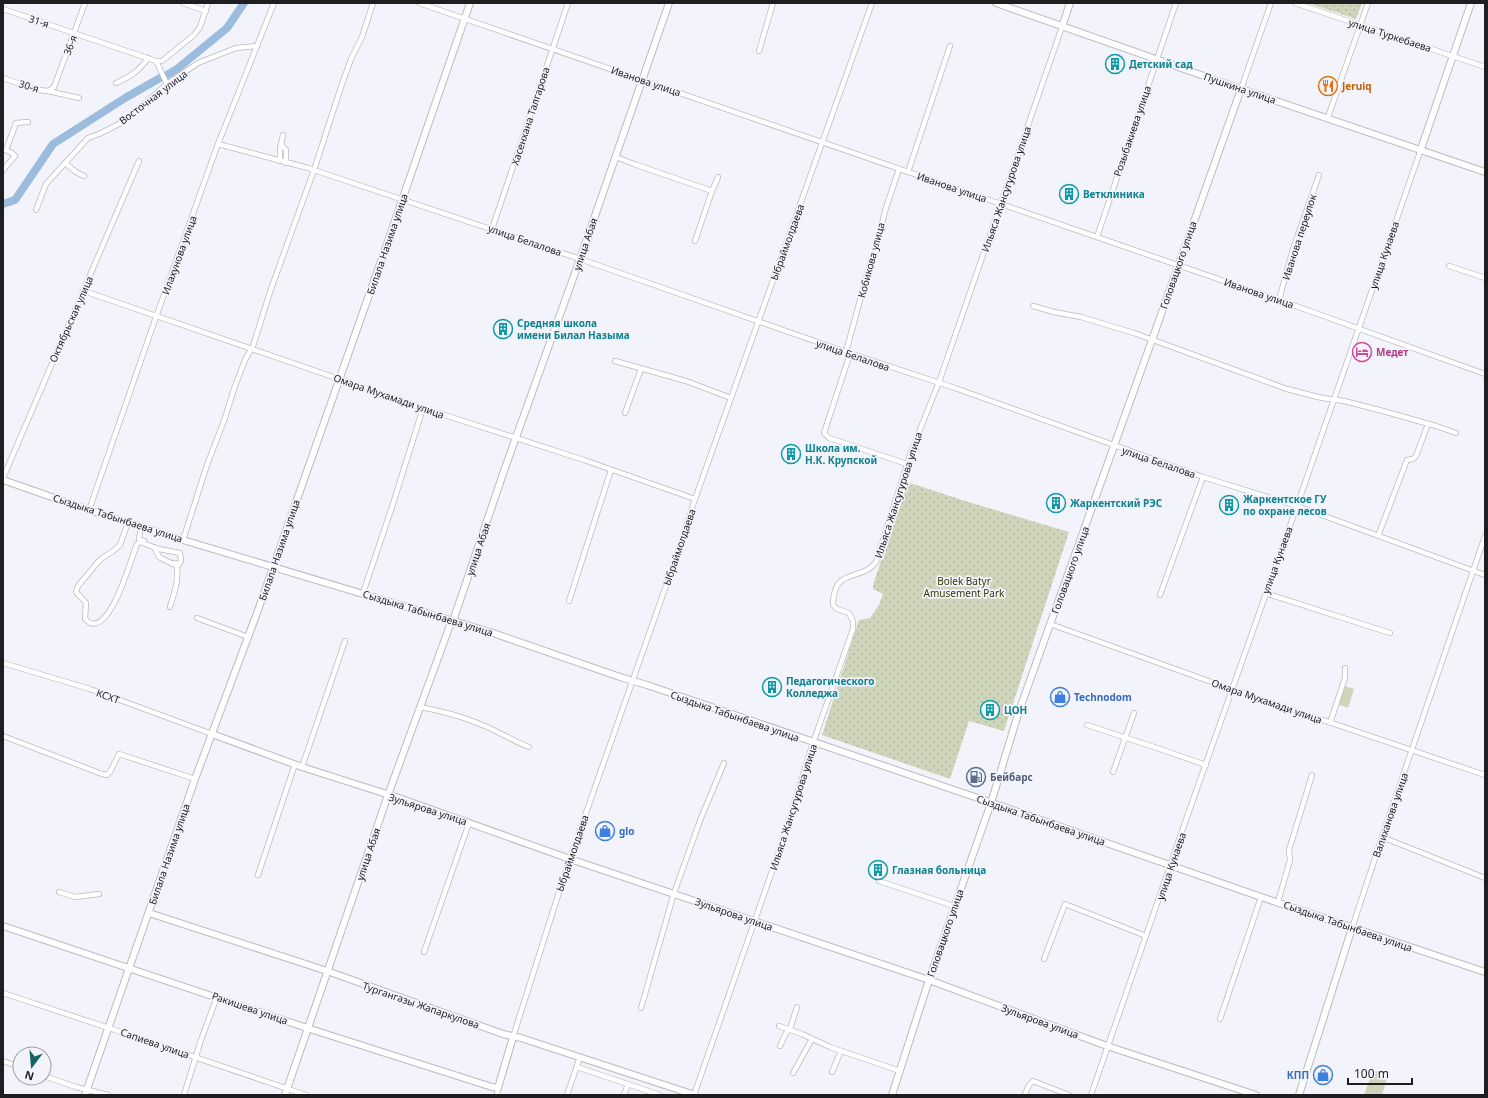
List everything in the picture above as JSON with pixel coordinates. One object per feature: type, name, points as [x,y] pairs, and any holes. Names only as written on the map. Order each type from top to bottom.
[{"type":"street","name":"36-я","points":[[54,87],[84,3]]},
{"type":"street","points":[[183,3],[206,11]]},
{"type":"street","points":[[167,84],[156,61],[162,61],[194,35],[200,27],[208,3]]},
{"type":"street","name":"Илахунова улица","points":[[89,510],[218,144],[274,3]]},
{"type":"street","points":[[183,540],[207,465],[225,418],[234,389],[250,350],[314,170],[346,72],[358,42],[362,37],[373,3]]},
{"type":"street","name":"Иванова улица","points":[[419,3],[1279,300],[1485,374]]},
{"type":"street","name":"Билала Назима улица","points":[[86,1092],[110,1028],[129,967],[195,779],[248,637],[403,200],[470,3]]},
{"type":"street","name":"Хасенхана Талгарова","points":[[492,229],[568,3]]},
{"type":"street","name":"улица Абая","points":[[286,1092],[388,796],[420,706],[453,621],[669,3]]},
{"type":"street","points":[[759,51],[773,3]]},
{"type":"street","name":"Ыбраймолдаева","points":[[497,1095],[513,1037],[570,859],[695,499],[872,3]]},
{"type":"street","name":"Пушкина улица","points":[[996,3],[1241,89],[1328,117],[1485,172]]},
{"type":"street","name":"Ильяса Жансугурова улица","points":[[694,1095],[779,851],[853,629],[853,621],[849,613],[837,609],[833,605],[833,598],[836,589],[840,582],[847,577],[867,570],[876,562],[907,464],[939,382],[1070,3]]},
{"type":"street","name":"Розыбакиева улица","points":[[1097,237],[1176,3]]},
{"type":"street","name":"Головацкого улица","points":[[892,1095],[954,906],[991,803],[1019,711],[1271,3]]},
{"type":"street","name":"улица Туркебаева","points":[[1294,3],[1485,67]]},
{"type":"street","points":[[1328,117],[1368,3]]},
{"type":"street","name":"улица Кунаева","points":[[1091,1095],[1231,689],[1297,506],[1471,3]]},
{"type":"street","name":"31-я","points":[[3,9],[156,61]]},
{"type":"street","name":"Восточная улица","points":[[36,210],[46,184],[88,138],[121,123],[167,84],[198,63],[236,48],[257,46]]},
{"type":"street","points":[[908,172],[950,46]]},
{"type":"street","points":[[116,83],[132,75],[143,66],[148,58]]},
{"type":"street","name":"30-я","points":[[3,78],[38,90],[48,91],[54,87]]},
{"type":"street","points":[[54,87],[57,93]]},
{"type":"street","points":[[48,91],[79,98]]},
{"type":"street","points":[[3,170],[15,156],[12,152],[5,150],[16,122],[28,122]]},
{"type":"street","points":[[280,161],[283,135]]},
{"type":"street","name":"улица Белалова","points":[[218,144],[314,170],[492,229],[848,353],[939,382],[1203,477],[1297,506],[1485,575]]},
{"type":"street","points":[[281,144],[286,150],[286,163]]},
{"type":"street","points":[[616,156],[634,164],[712,191]]},
{"type":"street","name":"Октябрьская улица","points":[[3,479],[139,162]]},
{"type":"street","points":[[65,163],[84,176]]},
{"type":"street","name":"Кобикова улица","points":[[899,169],[884,211],[875,254],[870,263],[848,353],[824,432],[829,438],[907,464]]},
{"type":"street","name":"Иванова переулок","points":[[1279,300],[1293,249],[1319,175]]},
{"type":"street","points":[[695,241],[718,177]]},
{"type":"street","points":[[1449,266],[1485,278]]},
{"type":"street","name":"Омара Мухамади улица","points":[[84,291],[250,350],[695,499]]},
{"type":"street","points":[[1033,306],[1081,317],[1152,340],[1287,388],[1322,398],[1334,399],[1377,409],[1456,433]]},
{"type":"street","points":[[615,361],[686,381],[731,398]]},
{"type":"street","points":[[625,413],[641,369]]},
{"type":"street","points":[[363,593],[423,408]]},
{"type":"street","points":[[1378,536],[1407,460],[1413,459],[1416,456],[1428,424]]},
{"type":"street","points":[[569,601],[611,470]]},
{"type":"street","points":[[1160,595],[1203,477]]},
{"type":"street","name":"Сыздыка Табынбаева улица","points":[[3,479],[89,510],[183,540],[490,632],[1261,897],[1485,972]]},
{"type":"street","points":[[128,522],[120,545],[105,556],[78,586],[76,592],[86,603],[85,619],[90,623],[97,623],[103,619],[110,610],[123,584],[137,544],[140,542],[154,546],[159,557],[177,566],[178,575],[176,590],[170,607]]},
{"type":"street","points":[[141,526],[139,539],[159,549],[180,553],[181,561],[179,564],[173,564]]},
{"type":"street","name":"Валиханова улица","points":[[1299,1095],[1382,837],[1485,536]]},
{"type":"street","points":[[1265,593],[1390,634]]},
{"type":"street","points":[[197,618],[248,637]]},
{"type":"street","name":"Омара Мухамади улица","points":[[1050,624],[1231,689],[1485,775]]},
{"type":"street","points":[[302,767],[345,641]]},
{"type":"street","name":"КСХТ","points":[[3,663],[90,689],[212,734]]},
{"type":"street","points":[[1330,723],[1345,678],[1345,668]]},
{"type":"street","points":[[420,706],[480,724],[529,747]]},
{"type":"street","points":[[1113,772],[1134,713]]},
{"type":"street","points":[[1087,725],[1206,765]]},
{"type":"street","name":"Зульярова улица","points":[[212,734],[302,767],[469,822],[570,859],[929,980],[1108,1046],[1256,1095]]},
{"type":"street","points":[[3,736],[102,774],[107,775],[110,772],[119,754],[195,779]]},
{"type":"street","points":[[641,1008],[674,893],[724,763]]},
{"type":"street","points":[[258,875],[295,764]]},
{"type":"street","points":[[1278,902],[1290,860],[1289,850],[1312,775]]},
{"type":"street","points":[[424,952],[469,822]]},
{"type":"street","points":[[1382,837],[1485,878]]},
{"type":"street","points":[[879,881],[954,906]]},
{"type":"street","points":[[59,892],[75,897],[99,894]]},
{"type":"street","points":[[1220,1019],[1261,897]]},
{"type":"street","points":[[1044,959],[1065,904],[1146,936]]},
{"type":"street","name":"Тургангазы Жапаркулова","points":[[149,913],[327,971],[496,1032],[521,1038],[694,1095]]},
{"type":"street","name":"Ракишева улица","points":[[3,926],[308,1028],[498,1088]]},
{"type":"street","name":"Сапиева улица","points":[[3,993],[196,1058],[286,1092],[306,1095]]},
{"type":"street","points":[[184,1095],[216,997]]},
{"type":"street","points":[[780,1046],[786,1033],[790,1029],[797,1006]]},
{"type":"street","points":[[780,1026],[841,1051],[900,1071]]},
{"type":"street","points":[[793,1073],[812,1039]]},
{"type":"street","points":[[832,1072],[841,1051]]},
{"type":"street","points":[[567,1095],[580,1057]]},
{"type":"street","points":[[576,1067],[660,1095]]},
{"type":"street","points":[[52,1079],[86,1092],[108,1095]]},
{"type":"street","points":[[1024,1094],[1029,1085],[1033,1082],[1069,1095]]},
{"type":"street","points":[[624,1095],[628,1084]]},
{"type":"green space","points":[[1308,3],[1362,3],[1356,19]]},
{"type":"green space","name":"Bolek Batyr Amusement Park","points":[[907,482],[1069,532],[1004,731],[969,721],[950,779],[822,735],[859,620],[870,618],[879,605],[883,594],[873,589],[873,585]]},
{"type":"green space","points":[[1345,686],[1354,689],[1348,708],[1339,705]]},
{"type":"green space","points":[[1373,1070],[1388,1075],[1382,1095],[1364,1095]]},
{"type":"waterway","points":[[167,75],[177,69],[227,28],[244,3]]},
{"type":"waterway","points":[[3,204],[15,200],[53,144],[125,98],[160,78]]},
{"type":"place","name":"Детский сад","points":[[1115,64]]},
{"type":"place","name":"Jeruiq","points":[[1328,86]]},
{"type":"place","name":"Ветклиника","points":[[1069,194]]},
{"type":"place","name":"Средняя школа имени Билал Назыма","points":[[503,329]]},
{"type":"place","name":"Медет","points":[[1362,352]]},
{"type":"place","name":"Школа им. Н.К. Крупской","points":[[791,454]]},
{"type":"place","name":"Жаркентский РЭС","points":[[1056,503]]},
{"type":"place","name":"Жаркентское ГУ по охране лесов","points":[[1229,505]]},
{"type":"place","name":"Педагогического Колледжа","points":[[772,687]]},
{"type":"place","name":"Technodom","points":[[1060,697]]},
{"type":"place","name":"ЦОН","points":[[990,710]]},
{"type":"place","name":"Бейбарс","points":[[976,777]]},
{"type":"place","name":"glo","points":[[605,831]]},
{"type":"place","name":"Глазная больница","points":[[878,870]]},
{"type":"place","name":"КПП","points":[[1323,1075]]}]
